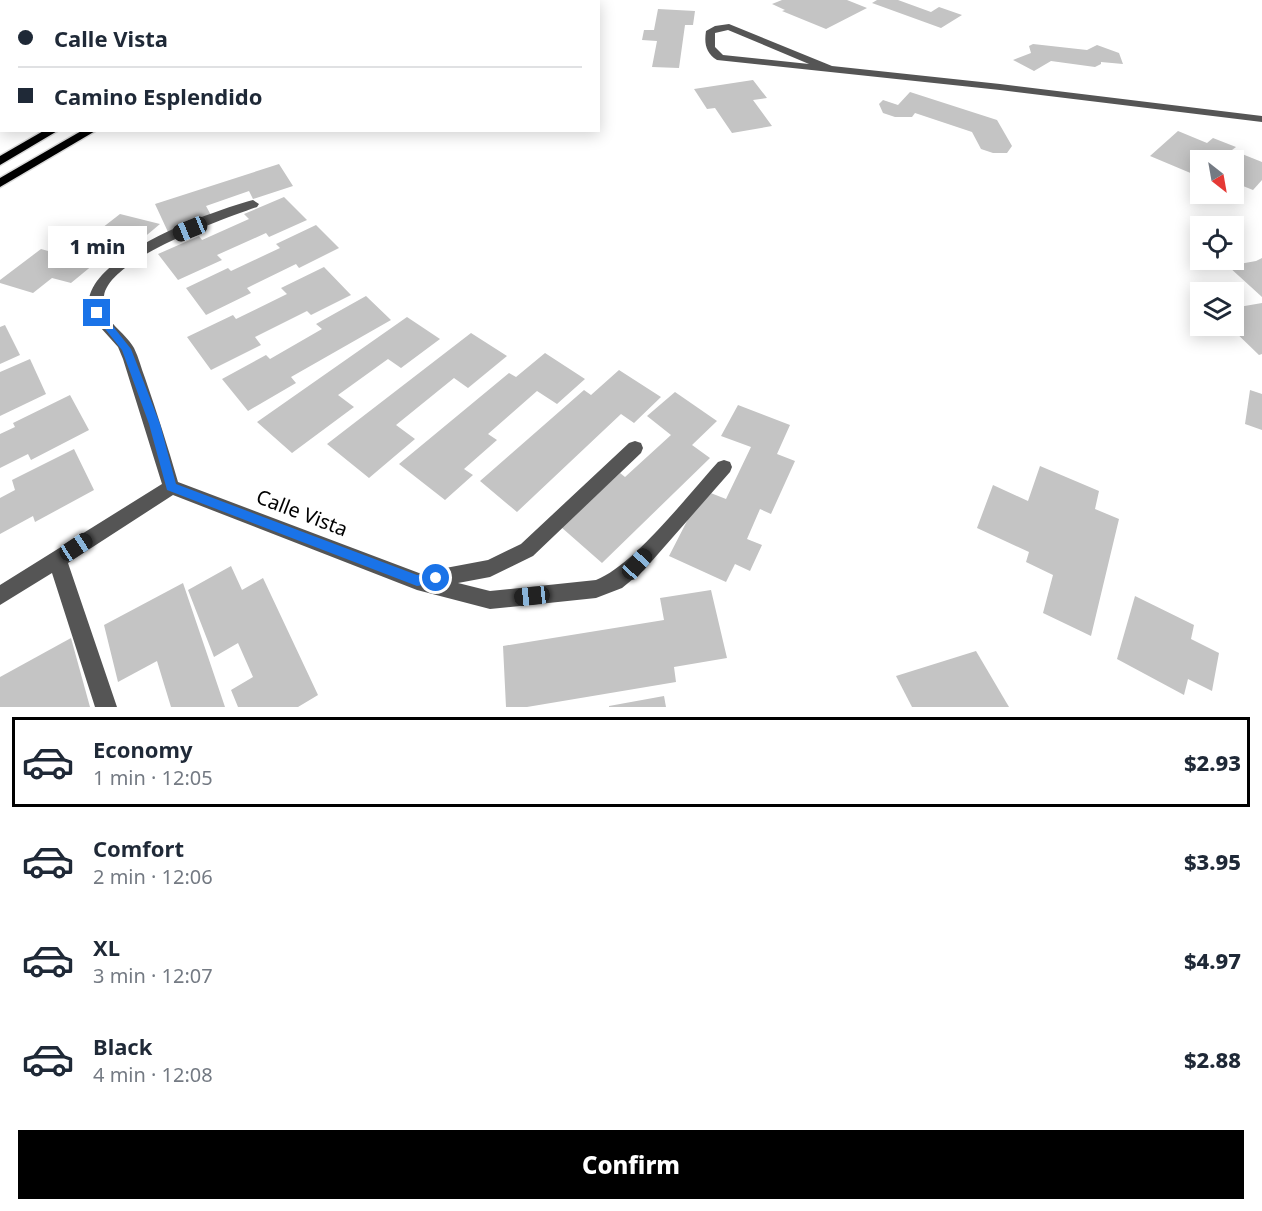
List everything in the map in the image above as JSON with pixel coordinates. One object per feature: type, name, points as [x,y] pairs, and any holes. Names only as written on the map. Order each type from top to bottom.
[{"type":"main road","points":[[0,161],[51,132]]},
{"type":"main road","points":[[0,183],[89,132]]},
{"type":"street","points":[[834,71],[729,27],[711,31],[708,43],[714,55],[721,58],[834,71],[1000,87],[1262,118]]},
{"type":"street","points":[[0,596],[171,487],[155,424],[126,349],[97,313],[99,284],[128,259],[169,237],[254,204]]},
{"type":"street","points":[[417,581],[475,572],[527,550],[635,448]]},
{"type":"street","name":"Calle Vista","points":[[171,487],[417,581],[490,600],[596,590],[615,582],[637,564],[724,467]]},
{"type":"street","points":[[57,560],[106,707]]},
{"type":"building","points":[[782,0],[847,0],[867,8],[826,29],[782,11],[785,10],[772,4]]},
{"type":"building","points":[[877,0],[898,0],[931,12],[939,7],[962,15],[941,28],[872,3]]},
{"type":"building","points":[[658,9],[695,11],[693,25],[685,25],[679,68],[652,67],[657,41],[642,40],[644,30],[654,30]]},
{"type":"building","points":[[1033,44],[1087,50],[1097,45],[1119,53],[1123,64],[1101,62],[1095,67],[1051,61],[1034,71],[1013,60],[1031,53],[1029,46]]},
{"type":"building","points":[[753,80],[767,98],[753,100],[772,126],[732,133],[715,108],[707,109],[694,89]]},
{"type":"building","points":[[910,92],[997,120],[1012,146],[1007,153],[993,153],[981,149],[972,132],[915,113],[912,117],[895,117],[883,113],[879,104],[883,100],[898,105]]},
{"type":"building","points":[[1178,131],[1207,143],[1213,138],[1236,147],[1232,150],[1190,150],[1190,173],[1150,156]]},
{"type":"building","points":[[1244,155],[1262,162],[1262,180],[1253,190],[1244,186]]},
{"type":"building","points":[[279,164],[293,186],[253,199],[249,191],[206,206],[212,217],[168,232],[155,204]]},
{"type":"building","points":[[284,197],[307,220],[269,237],[266,233],[217,255],[222,260],[178,280],[158,254],[199,236],[202,240],[249,219],[244,214]]},
{"type":"building","points":[[120,214],[160,224],[129,250],[116,246],[71,283],[52,278],[33,293],[0,283],[0,280],[41,249],[66,256]]},
{"type":"building","points":[[316,225],[339,248],[299,268],[296,264],[247,288],[251,293],[206,315],[186,288],[228,268],[231,271],[280,248],[276,244]]},
{"type":"building","points":[[1262,258],[1262,297],[1232,270],[1244,270],[1244,263]]},
{"type":"building","points":[[324,267],[351,295],[311,315],[307,311],[255,337],[261,345],[211,370],[187,337],[233,315],[236,319],[287,294],[281,288]]},
{"type":"building","points":[[366,296],[391,320],[291,377],[296,383],[248,411],[222,379],[266,355],[270,359],[322,329],[316,324]]},
{"type":"building","points":[[1262,303],[1262,354],[1259,355],[1239,336],[1244,336],[1244,306]]},
{"type":"building","points":[[407,317],[440,339],[401,368],[388,359],[338,395],[354,407],[292,453],[257,422]]},
{"type":"building","points":[[5,325],[20,355],[0,364],[0,327]]},
{"type":"building","points":[[471,333],[507,356],[468,388],[454,378],[396,425],[415,439],[369,478],[327,444]]},
{"type":"building","points":[[545,353],[585,379],[557,404],[537,391],[488,434],[497,440],[464,469],[473,475],[445,500],[399,464],[509,373],[516,377]]},
{"type":"building","points":[[30,359],[46,394],[0,416],[0,372]]},
{"type":"building","points":[[619,370],[661,397],[634,423],[621,414],[517,512],[480,481],[584,390],[591,395]]},
{"type":"building","points":[[1250,390],[1262,394],[1262,430],[1245,424]]},
{"type":"building","points":[[675,392],[717,421],[692,445],[710,458],[602,563],[561,527],[620,473],[625,477],[671,435],[647,416]]},
{"type":"building","points":[[70,395],[89,430],[31,460],[28,454],[0,468],[0,434],[15,427],[13,423]]},
{"type":"building","points":[[738,405],[790,425],[777,454],[795,461],[771,514],[760,509],[747,539],[762,545],[750,571],[735,564],[726,582],[669,556],[703,490],[726,499],[751,447],[721,436]]},
{"type":"building","points":[[74,449],[94,490],[35,522],[33,516],[0,534],[0,498],[15,490],[12,480]]},
{"type":"building","points":[[1040,466],[1099,491],[1095,509],[1119,519],[1091,636],[1043,613],[1053,575],[1026,562],[1029,552],[977,528],[993,485],[1028,501]]},
{"type":"building","points":[[231,566],[242,590],[263,578],[318,695],[298,707],[238,707],[231,690],[253,677],[238,643],[214,657],[188,590]]},
{"type":"building","points":[[183,583],[225,707],[171,707],[157,661],[118,682],[104,625]]},
{"type":"building","points":[[711,590],[727,658],[674,667],[676,682],[527,707],[506,707],[503,646],[664,620],[660,598]]},
{"type":"building","points":[[1135,596],[1194,625],[1191,639],[1219,653],[1212,691],[1188,679],[1184,695],[1117,659]]},
{"type":"building","points":[[71,638],[90,707],[0,707],[0,677]]},
{"type":"building","points":[[976,651],[1009,707],[912,707],[896,676]]},
{"type":"building","points":[[664,696],[666,707],[609,707],[609,706]]},
{"type":"route","points":[[97,313],[126,349],[155,424],[171,487],[417,581],[436,578]]}]
